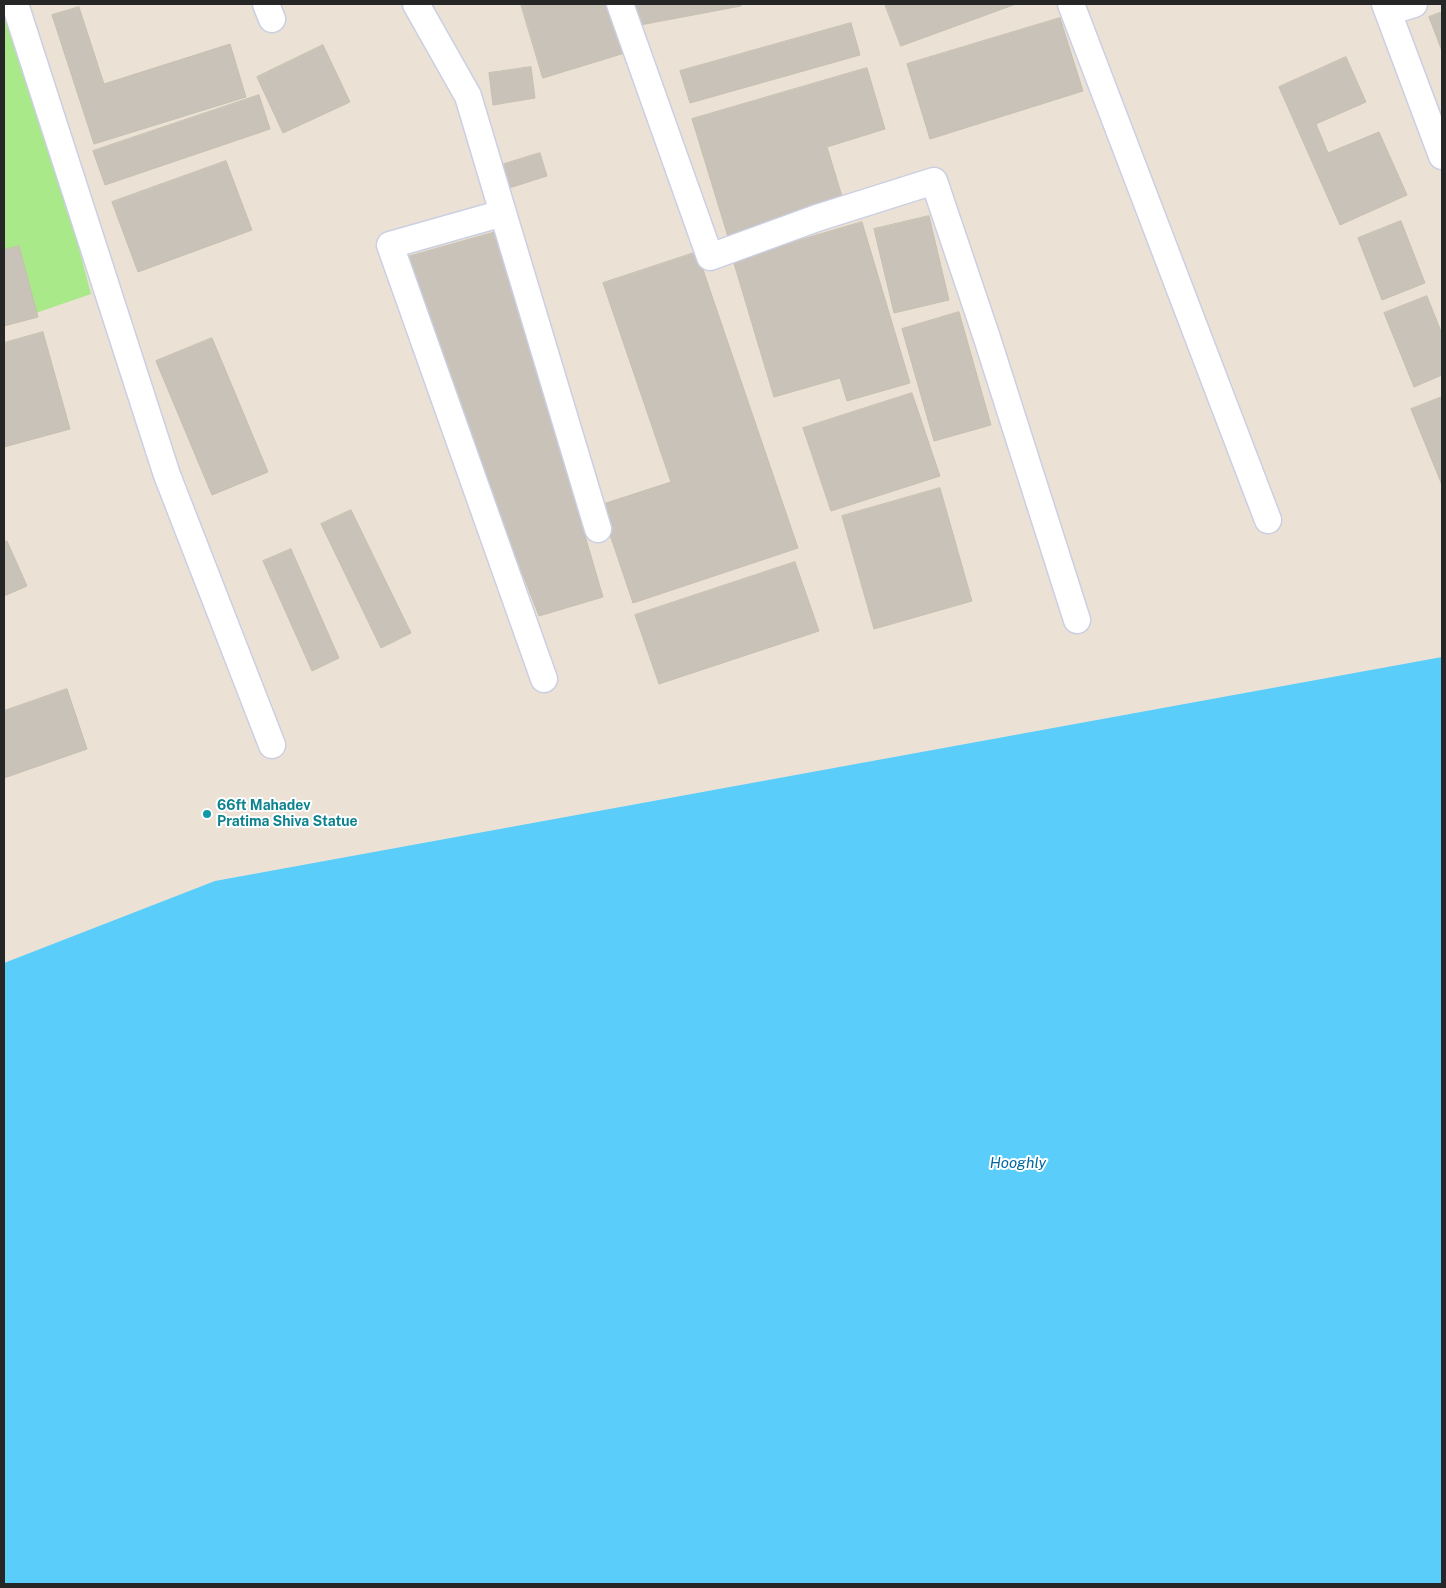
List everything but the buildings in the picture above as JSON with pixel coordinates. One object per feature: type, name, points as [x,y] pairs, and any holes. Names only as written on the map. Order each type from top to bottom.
[{"type":"street","points":[[15,4],[167,475],[272,745]]},
{"type":"street","points":[[416,4],[468,96],[598,529]]},
{"type":"street","points":[[620,4],[710,257],[817,218],[934,181],[987,338],[1077,620]]},
{"type":"street","points":[[1071,4],[1268,520]]},
{"type":"street","points":[[1414,4],[1387,8],[1442,156]]},
{"type":"street","points":[[503,212],[390,245],[544,679]]},
{"type":"green space","points":[[4,4],[14,4],[91,294],[4,324]]},
{"type":"water","name":"Hooghly","points":[[1442,657],[1442,1584],[4,1584],[4,963],[215,881]]},
{"type":"place","name":"66ft Mahadev Pratima Shiva Statue","points":[[207,814]]}]
